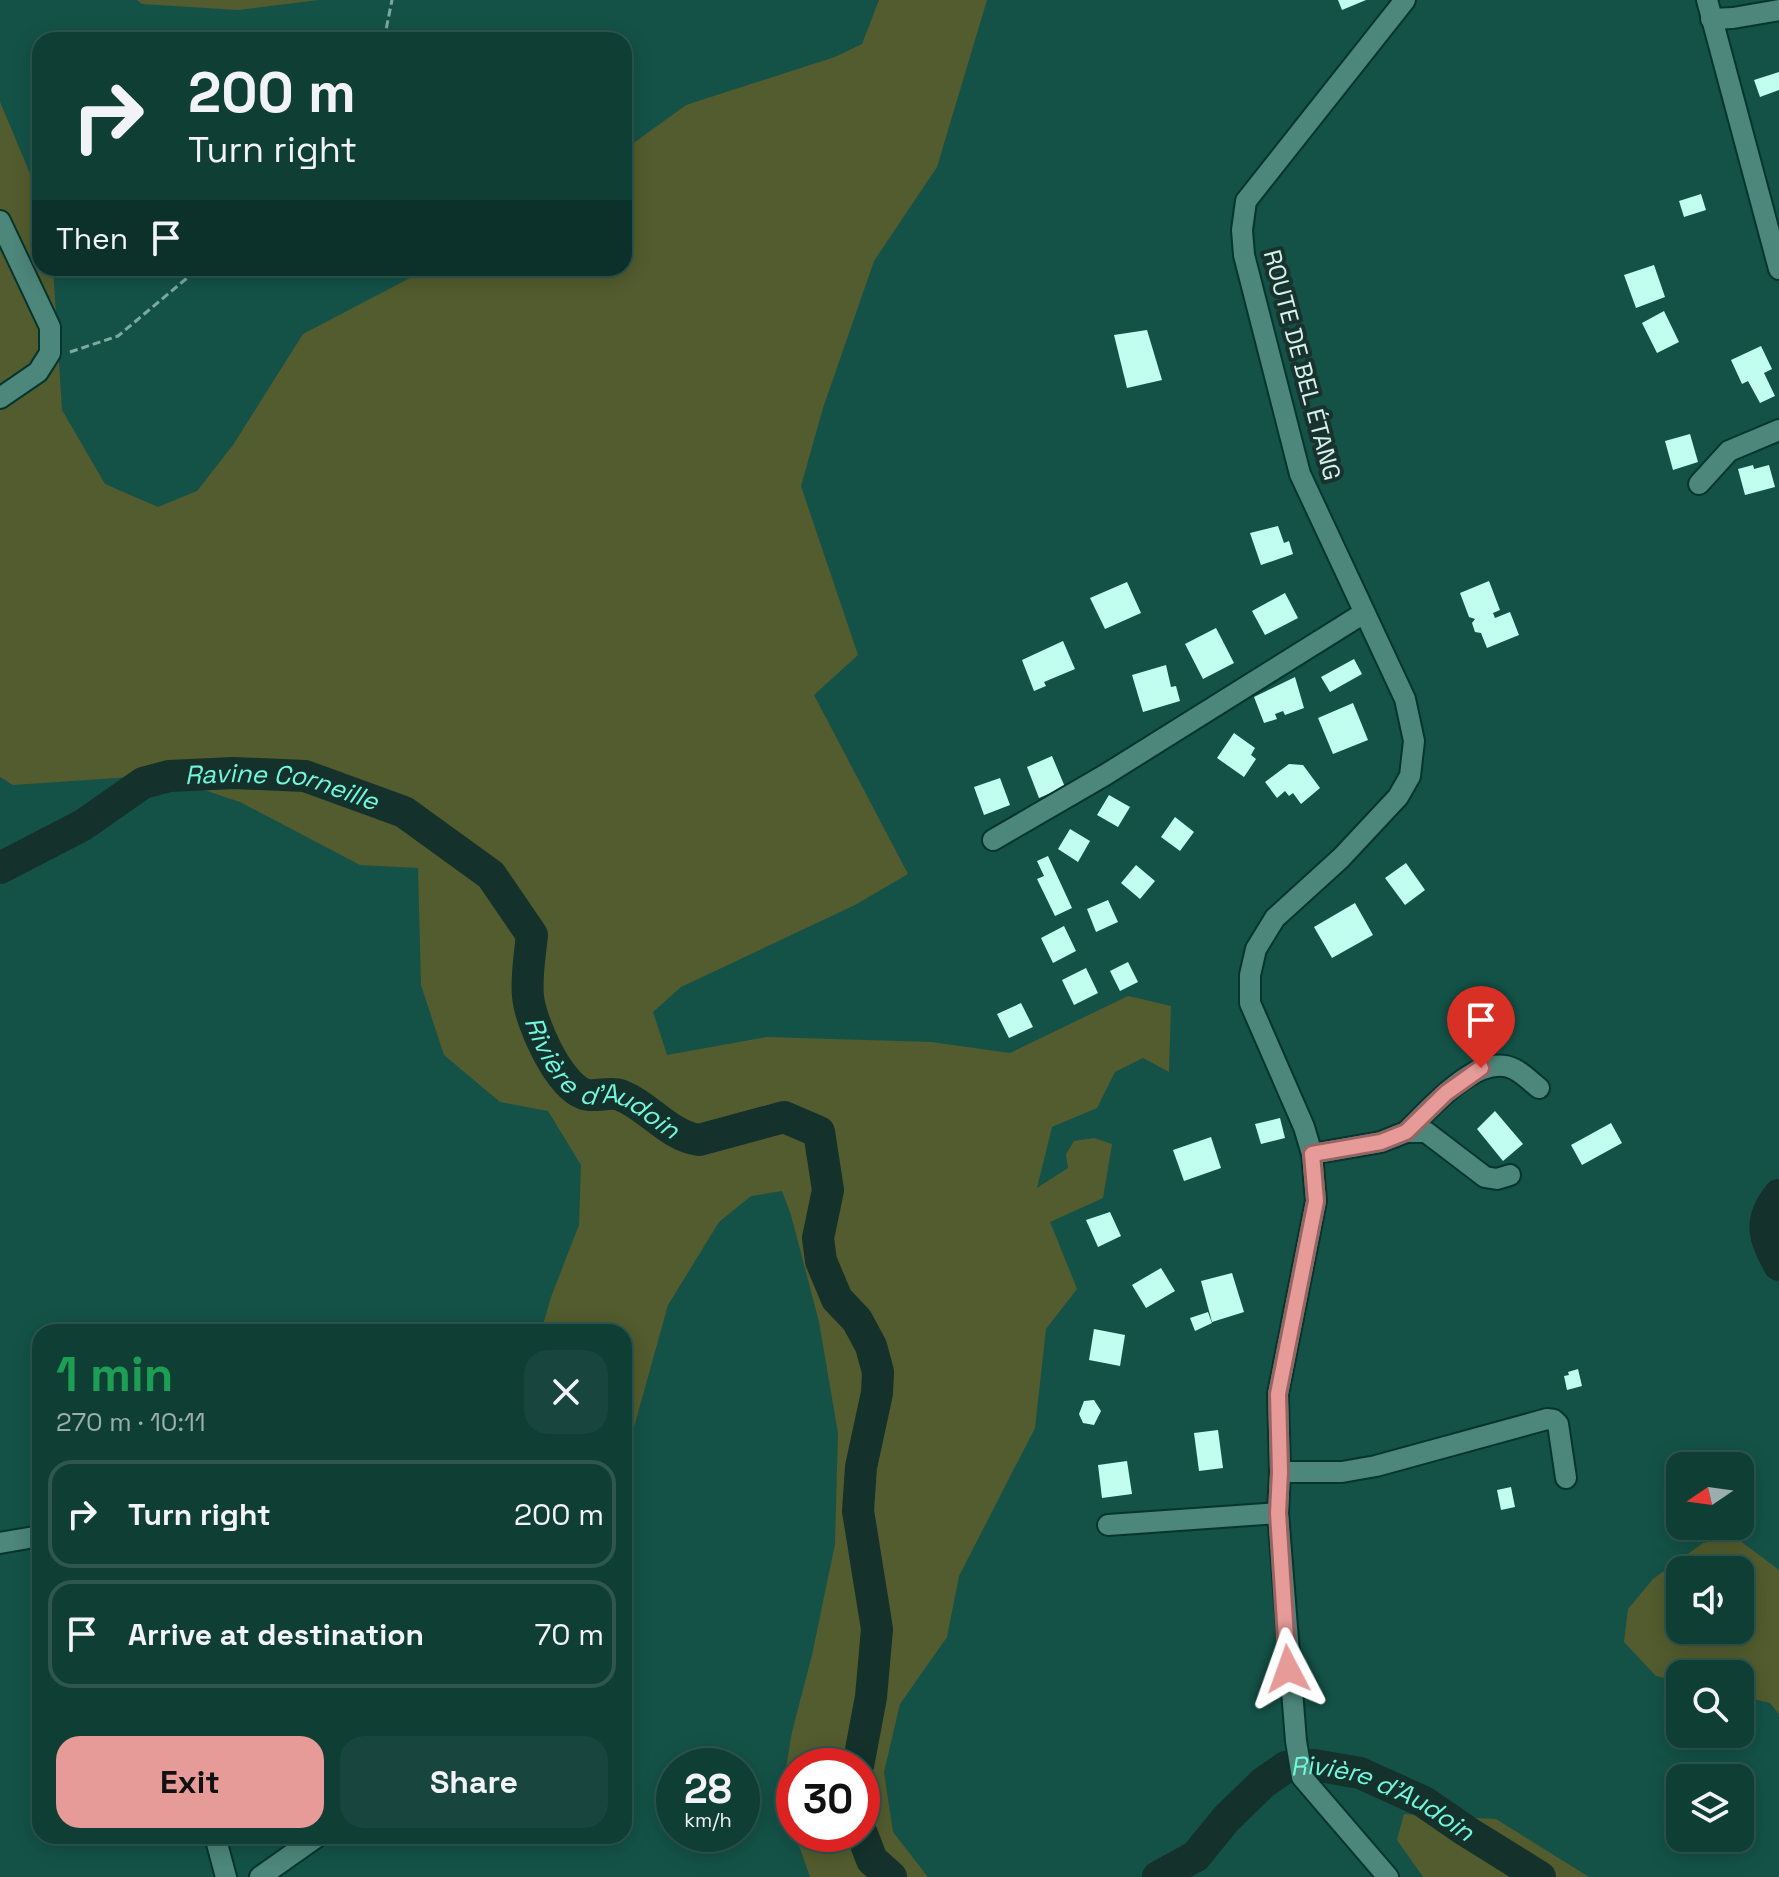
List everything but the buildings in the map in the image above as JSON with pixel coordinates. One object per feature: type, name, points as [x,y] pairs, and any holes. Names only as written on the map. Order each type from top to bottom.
[{"type":"street","name":"ROUTE DE BEL ÉTANG","points":[[1312,1154],[1304,1127],[1250,1003],[1250,975],[1256,949],[1275,918],[1341,858],[1398,797],[1410,776],[1414,741],[1405,699],[1300,474],[1244,255],[1242,230],[1246,201],[1405,0]]},
{"type":"street","points":[[1709,9],[1733,18],[1779,10]]},
{"type":"street","points":[[1709,9],[1779,269]]},
{"type":"street","points":[[0,221],[50,327],[50,353],[38,372],[0,398]]},
{"type":"street","points":[[1699,484],[1729,451],[1779,430]]},
{"type":"street","points":[[993,840],[1105,775],[1364,613]]},
{"type":"street","points":[[1406,1132],[1446,1093],[1481,1068],[1497,1065],[1513,1069],[1539,1088]]},
{"type":"street","points":[[1388,1877],[1302,1777],[1295,1737],[1278,1513],[1278,1394],[1316,1201],[1312,1154],[1381,1142],[1406,1132],[1426,1132],[1485,1177],[1497,1179],[1510,1175]]},
{"type":"street","points":[[1280,1472],[1342,1472],[1376,1466],[1547,1419],[1558,1424],[1566,1478]]},
{"type":"street","points":[[1108,1525],[1278,1513]]},
{"type":"street","points":[[0,1543],[32,1537]]},
{"type":"street","points":[[217,1844],[226,1877]]},
{"type":"street","points":[[260,1877],[307,1844]]},
{"type":"path","points":[[386,32],[392,0]]},
{"type":"path","points":[[50,353],[70,352],[118,336],[189,276]]},
{"type":"green space","points":[[137,0],[318,0],[238,10],[142,4]]},
{"type":"green space","points":[[879,0],[987,0],[937,167],[874,261],[823,408],[801,486],[858,655],[814,695],[908,874],[855,905],[681,987],[653,1012],[667,1055],[767,1037],[931,1042],[1010,1053],[1128,996],[1171,1006],[1169,1072],[1143,1058],[1115,1072],[1097,1108],[1052,1127],[1037,1188],[1068,1168],[1066,1154],[1074,1141],[1094,1138],[1112,1144],[1103,1198],[1050,1222],[1077,1289],[1046,1329],[1035,1428],[959,1576],[947,1637],[900,1704],[884,1772],[893,1832],[928,1877],[810,1877],[801,1852],[880,1852],[880,1748],[789,1748],[835,1544],[838,1433],[819,1322],[782,1191],[751,1196],[719,1222],[668,1305],[632,1434],[632,1324],[543,1324],[579,1225],[581,1165],[548,1111],[500,1102],[444,1055],[421,985],[418,868],[360,865],[240,802],[207,791],[131,777],[13,785],[0,777],[0,102],[32,178],[32,276],[54,276],[62,410],[105,484],[158,507],[197,491],[233,445],[303,334],[414,276],[632,276],[632,144],[686,105],[835,57],[862,44]]},
{"type":"green space","points":[[1739,1540],[1779,1570],[1779,1714],[1770,1703],[1754,1699],[1754,1660],[1666,1660],[1666,1678],[1656,1676],[1624,1642],[1628,1609],[1653,1579],[1666,1570],[1666,1644],[1754,1644],[1754,1556],[1685,1556],[1703,1543]]},
{"type":"green space","points":[[1404,1814],[1496,1819],[1589,1877],[1423,1877],[1397,1840]]},
{"type":"waterway","name":"Rivière d'Audoin","points":[[0,868],[83,825],[143,783],[169,776],[234,773],[305,776],[404,812],[491,875],[532,935],[528,981],[530,1007],[555,1066],[574,1088],[588,1095],[620,1095],[677,1132],[699,1140],[784,1117],[819,1132],[828,1190],[818,1238],[821,1261],[837,1299],[857,1320],[871,1346],[878,1372],[877,1393],[861,1467],[858,1511],[877,1629],[871,1697],[861,1748]]},
{"type":"waterway","name":"Rivière d'Audoin","points":[[1779,1195],[1766,1221],[1767,1237],[1779,1265]]},
{"type":"waterway","name":"Rivière d'Audoin","points":[[1158,1877],[1196,1856],[1226,1819],[1263,1783],[1286,1767],[1314,1765],[1360,1773],[1424,1802],[1540,1877]]},
{"type":"waterway","name":"Rivière d'Audoin","points":[[869,1852],[872,1860],[891,1877]]},
{"type":"route","points":[[1288,1669],[1278,1513],[1278,1394],[1316,1201],[1312,1154],[1381,1142],[1406,1132],[1446,1093],[1481,1068]]},
{"type":"water label","name":"Ravine Corneille","points":[[280,791]]}]
